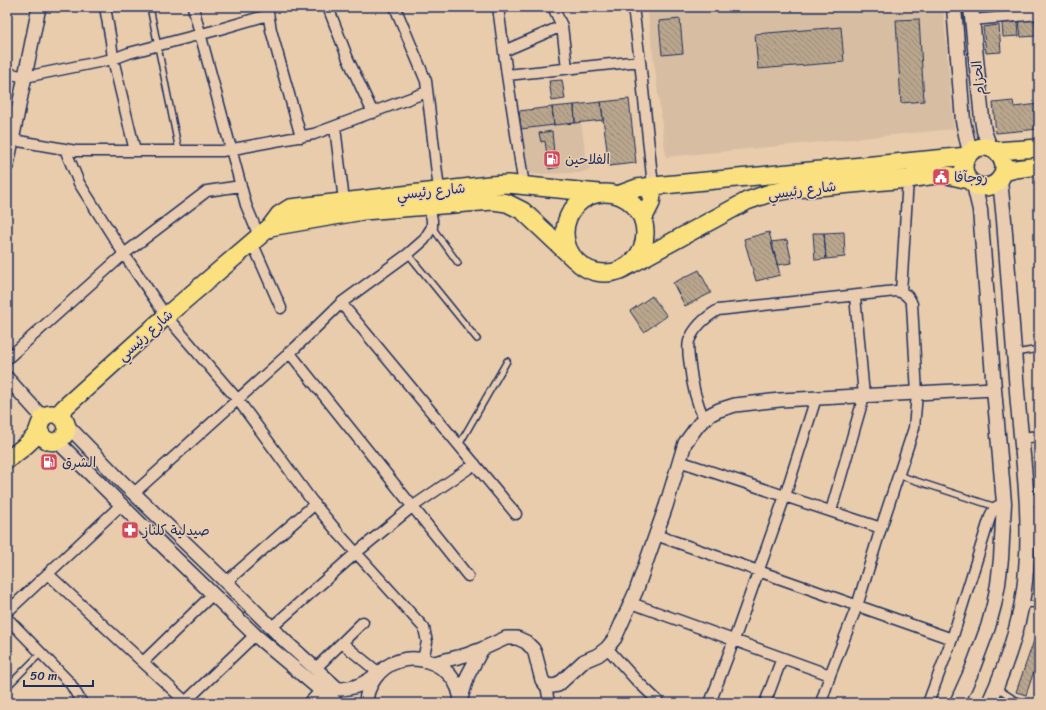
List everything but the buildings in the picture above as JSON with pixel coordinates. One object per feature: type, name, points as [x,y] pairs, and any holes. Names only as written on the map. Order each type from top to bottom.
[{"type":"highway","name":"شارع رئيسي","points":[[618,195],[637,188],[654,186],[969,154],[979,148],[1039,148]]},
{"type":"highway","points":[[993,149],[1003,160],[1002,176]]},
{"type":"highway","points":[[969,154],[965,161],[964,168],[965,174],[971,182]]},
{"type":"highway","name":"شارع رئيسي","points":[[260,235],[363,211],[429,205],[493,201],[506,202],[515,206],[527,215],[575,260],[589,270],[600,273],[618,271],[731,209],[758,196],[774,192],[908,179],[943,174],[971,182],[981,187],[988,187],[994,185],[1002,176],[1015,169],[1039,166]]},
{"type":"highway","name":"شارع رئيسي","points":[[7,470],[51,428],[64,408],[166,316],[260,235],[279,215],[290,208],[439,190],[508,184],[618,195],[633,204],[643,219]]},
{"type":"highway","points":[[628,266],[637,258],[643,248],[645,230],[643,219],[651,203],[654,186]]},
{"type":"highway","name":"شارع رئيسي","points":[[575,260],[568,250],[565,239],[566,222],[578,203],[588,196],[599,193]]},
{"type":"highway","name":"شارع رئيسي","points":[[7,460],[32,439],[51,428]]},
{"type":"main road","points":[[954,7],[963,122],[969,154]]},
{"type":"main road","name":"الحزام","points":[[972,14],[982,119],[984,131],[993,149]]},
{"type":"main road","points":[[989,703],[1010,648],[1021,605],[1033,500],[1021,438],[1002,176]]},
{"type":"main road","points":[[957,703],[972,670],[988,627],[994,605],[1000,566],[1000,505],[994,389],[980,210],[971,182]]},
{"type":"main road","points":[[1000,505],[1033,500]]},
{"type":"street","points":[[7,165],[10,140],[25,77],[39,7]]},
{"type":"street","points":[[105,7],[113,59],[135,151]]},
{"type":"street","points":[[193,7],[202,34],[246,205],[260,235],[281,308]]},
{"type":"street","points":[[328,7],[348,59],[373,113]]},
{"type":"street","points":[[394,7],[423,73],[427,92],[439,190]]},
{"type":"street","points":[[498,7],[524,186]]},
{"type":"street","points":[[553,7],[562,26],[568,68]]},
{"type":"street","points":[[633,7],[654,186]]},
{"type":"street","points":[[7,73],[25,77],[113,59],[129,53],[202,34],[269,10],[271,30],[301,137]]},
{"type":"street","points":[[972,14],[1039,14]]},
{"type":"street","points":[[504,51],[562,26]]},
{"type":"street","points":[[507,75],[640,61]]},
{"type":"street","points":[[10,140],[76,151],[222,151],[314,134],[427,92]]},
{"type":"street","points":[[335,127],[344,201]]},
{"type":"street","points":[[65,149],[79,182],[124,254],[166,316],[238,400],[315,504],[356,553],[424,628],[427,642],[428,661]]},
{"type":"street","points":[[900,292],[908,179]]},
{"type":"street","points":[[7,359],[124,254],[207,191],[241,186]]},
{"type":"street","points":[[134,493],[238,400],[341,303],[408,254],[424,240],[432,228],[429,205]]},
{"type":"street","points":[[704,419],[693,389],[688,353],[689,342],[707,318],[718,310],[892,291],[900,292],[908,296],[912,304],[917,394],[914,428],[880,528],[857,606],[830,675],[821,703]]},
{"type":"street","points":[[831,511],[864,396],[855,296]]},
{"type":"street","points":[[341,303],[516,514]]},
{"type":"street","points":[[289,352],[468,576]]},
{"type":"street","points":[[7,378],[121,505],[255,635],[336,703]]},
{"type":"street","points":[[546,685],[558,685],[584,661],[607,648],[615,638],[631,603],[656,535],[689,436],[704,419],[719,410],[735,405],[816,398],[994,389]]},
{"type":"street","points":[[710,703],[785,496],[816,398]]},
{"type":"street","points":[[51,428],[134,493],[286,642],[338,689],[353,688],[362,685],[388,665],[399,660],[411,658],[428,661],[444,669],[452,677],[461,701]]},
{"type":"street","points":[[1021,438],[1039,436]]},
{"type":"street","points":[[680,461],[880,528]]},
{"type":"street","points":[[272,627],[356,553],[412,507],[475,464]]},
{"type":"street","points":[[226,582],[315,504]]},
{"type":"street","points":[[7,612],[121,505]]},
{"type":"street","points":[[928,703],[952,639],[989,521],[1000,505]]},
{"type":"street","points":[[656,535],[952,639]]},
{"type":"street","points":[[48,574],[186,703],[255,635]]},
{"type":"street","points":[[143,662],[213,594]]},
{"type":"street","points":[[631,603],[830,675]]},
{"type":"street","points":[[7,618],[70,683],[82,703]]},
{"type":"street","points":[[315,669],[363,622]]},
{"type":"street","points":[[428,661],[482,649],[506,638],[517,638],[526,642],[535,653],[542,680],[546,685],[549,703]]},
{"type":"street","points":[[342,643],[379,673]]},
{"type":"street","points":[[607,648],[635,679],[660,703]]},
{"type":"street","points":[[461,701],[468,675],[482,649]]},
{"type":"street","points":[[765,703],[782,658]]},
{"type":"street","points":[[366,703],[370,684],[379,673]]},
{"type":"street","points":[[309,703],[321,690]]},
{"type":"lane","points":[[150,7],[179,151]]},
{"type":"lane","points":[[432,228],[458,263]]},
{"type":"lane","points":[[408,254],[477,339]]},
{"type":"lane","points":[[1014,353],[1039,349]]},
{"type":"lane","points":[[459,445],[507,361]]},
{"type":"lane","points":[[898,475],[1000,505]]},
{"type":"lane","points":[[1021,605],[1039,604]]},
{"type":"lane","points":[[7,687],[42,653]]},
{"type":"lane","points":[[996,688],[1024,703]]},
{"type":"shaded area","points":[[647,7],[943,7],[954,129],[666,157]]},
{"type":"shaded area","points":[[581,122],[587,163],[591,169],[580,173],[527,174],[521,129]]},
{"type":"place","name":"الفلاحين","points":[[552,159]]},
{"type":"place","name":"روجآفا","points":[[941,177]]},
{"type":"place","name":"الشرق","points":[[49,462]]},
{"type":"place","name":"صيدلية كلناز","points":[[130,530]]}]
